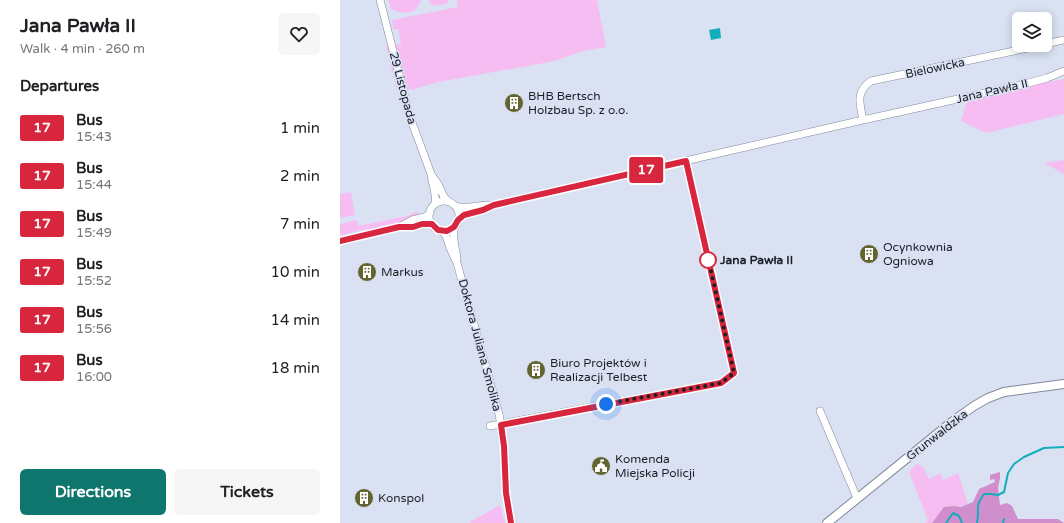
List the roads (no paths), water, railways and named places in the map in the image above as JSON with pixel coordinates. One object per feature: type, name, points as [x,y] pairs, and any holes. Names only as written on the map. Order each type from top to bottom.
[{"type":"street","name":"29 Listopada","points":[[380,0],[410,117],[431,174],[444,197],[448,201]]},
{"type":"street","points":[[1052,43],[1064,40]]},
{"type":"street","name":"Bielowicka","points":[[863,120],[860,108],[860,95],[863,88],[871,82],[1012,51]]},
{"type":"street","name":"Jana Pawła II","points":[[458,220],[464,215],[483,210],[494,205],[1021,85],[1048,78],[1064,71]]},
{"type":"street","points":[[490,426],[721,383],[734,373],[686,161]]},
{"type":"street","name":"29 Listopada","points":[[431,174],[432,185],[436,196],[435,204]]},
{"type":"street","points":[[448,201],[455,206],[459,214],[458,220],[454,227],[447,231],[435,228],[430,221],[430,213],[435,204],[448,201]]},
{"type":"street","name":"Jana Pawła II","points":[[455,206],[465,208],[484,204],[494,205]]},
{"type":"street","points":[[399,227],[430,213]]},
{"type":"street","points":[[340,241],[399,227],[413,227],[422,224],[432,224]]},
{"type":"street","name":"Doktora Juliana Smolika","points":[[454,227],[453,234],[457,263]]},
{"type":"street","name":"Doktora Juliana Smolika","points":[[441,230],[446,236],[457,263],[499,414],[504,446],[506,493],[511,523]]},
{"type":"street","name":"Grunwaldzka","points":[[827,523],[953,421],[974,406],[988,398],[1004,392],[1064,384]]},
{"type":"street","points":[[820,410],[857,498]]},
{"type":"water","points":[[720,28],[721,38],[711,40],[709,30]]},
{"type":"waterway","points":[[977,523],[978,505],[981,498],[984,494],[998,495],[1004,492],[1008,473],[1014,464],[1024,457],[1044,448],[1064,447]]},
{"type":"waterway","points":[[946,523],[953,513],[959,516],[962,523]]},
{"type":"waterway","points":[[1003,523],[1004,519]]},
{"type":"place","name":"BHB Bertsch Holzbau Sp. z o.o.","points":[[514,103]]},
{"type":"place","name":"Ocynkownia Ogniowa","points":[[869,254]]},
{"type":"place","name":"Jana Pawła II","points":[[708,260]]},
{"type":"place","name":"Markus","points":[[367,272]]},
{"type":"place","name":"Biuro Projektów i Realizacji Telbest","points":[[536,370]]},
{"type":"place","name":"Komenda Miejska Policji","points":[[601,466]]},
{"type":"place","name":"Konspol","points":[[364,498]]}]
